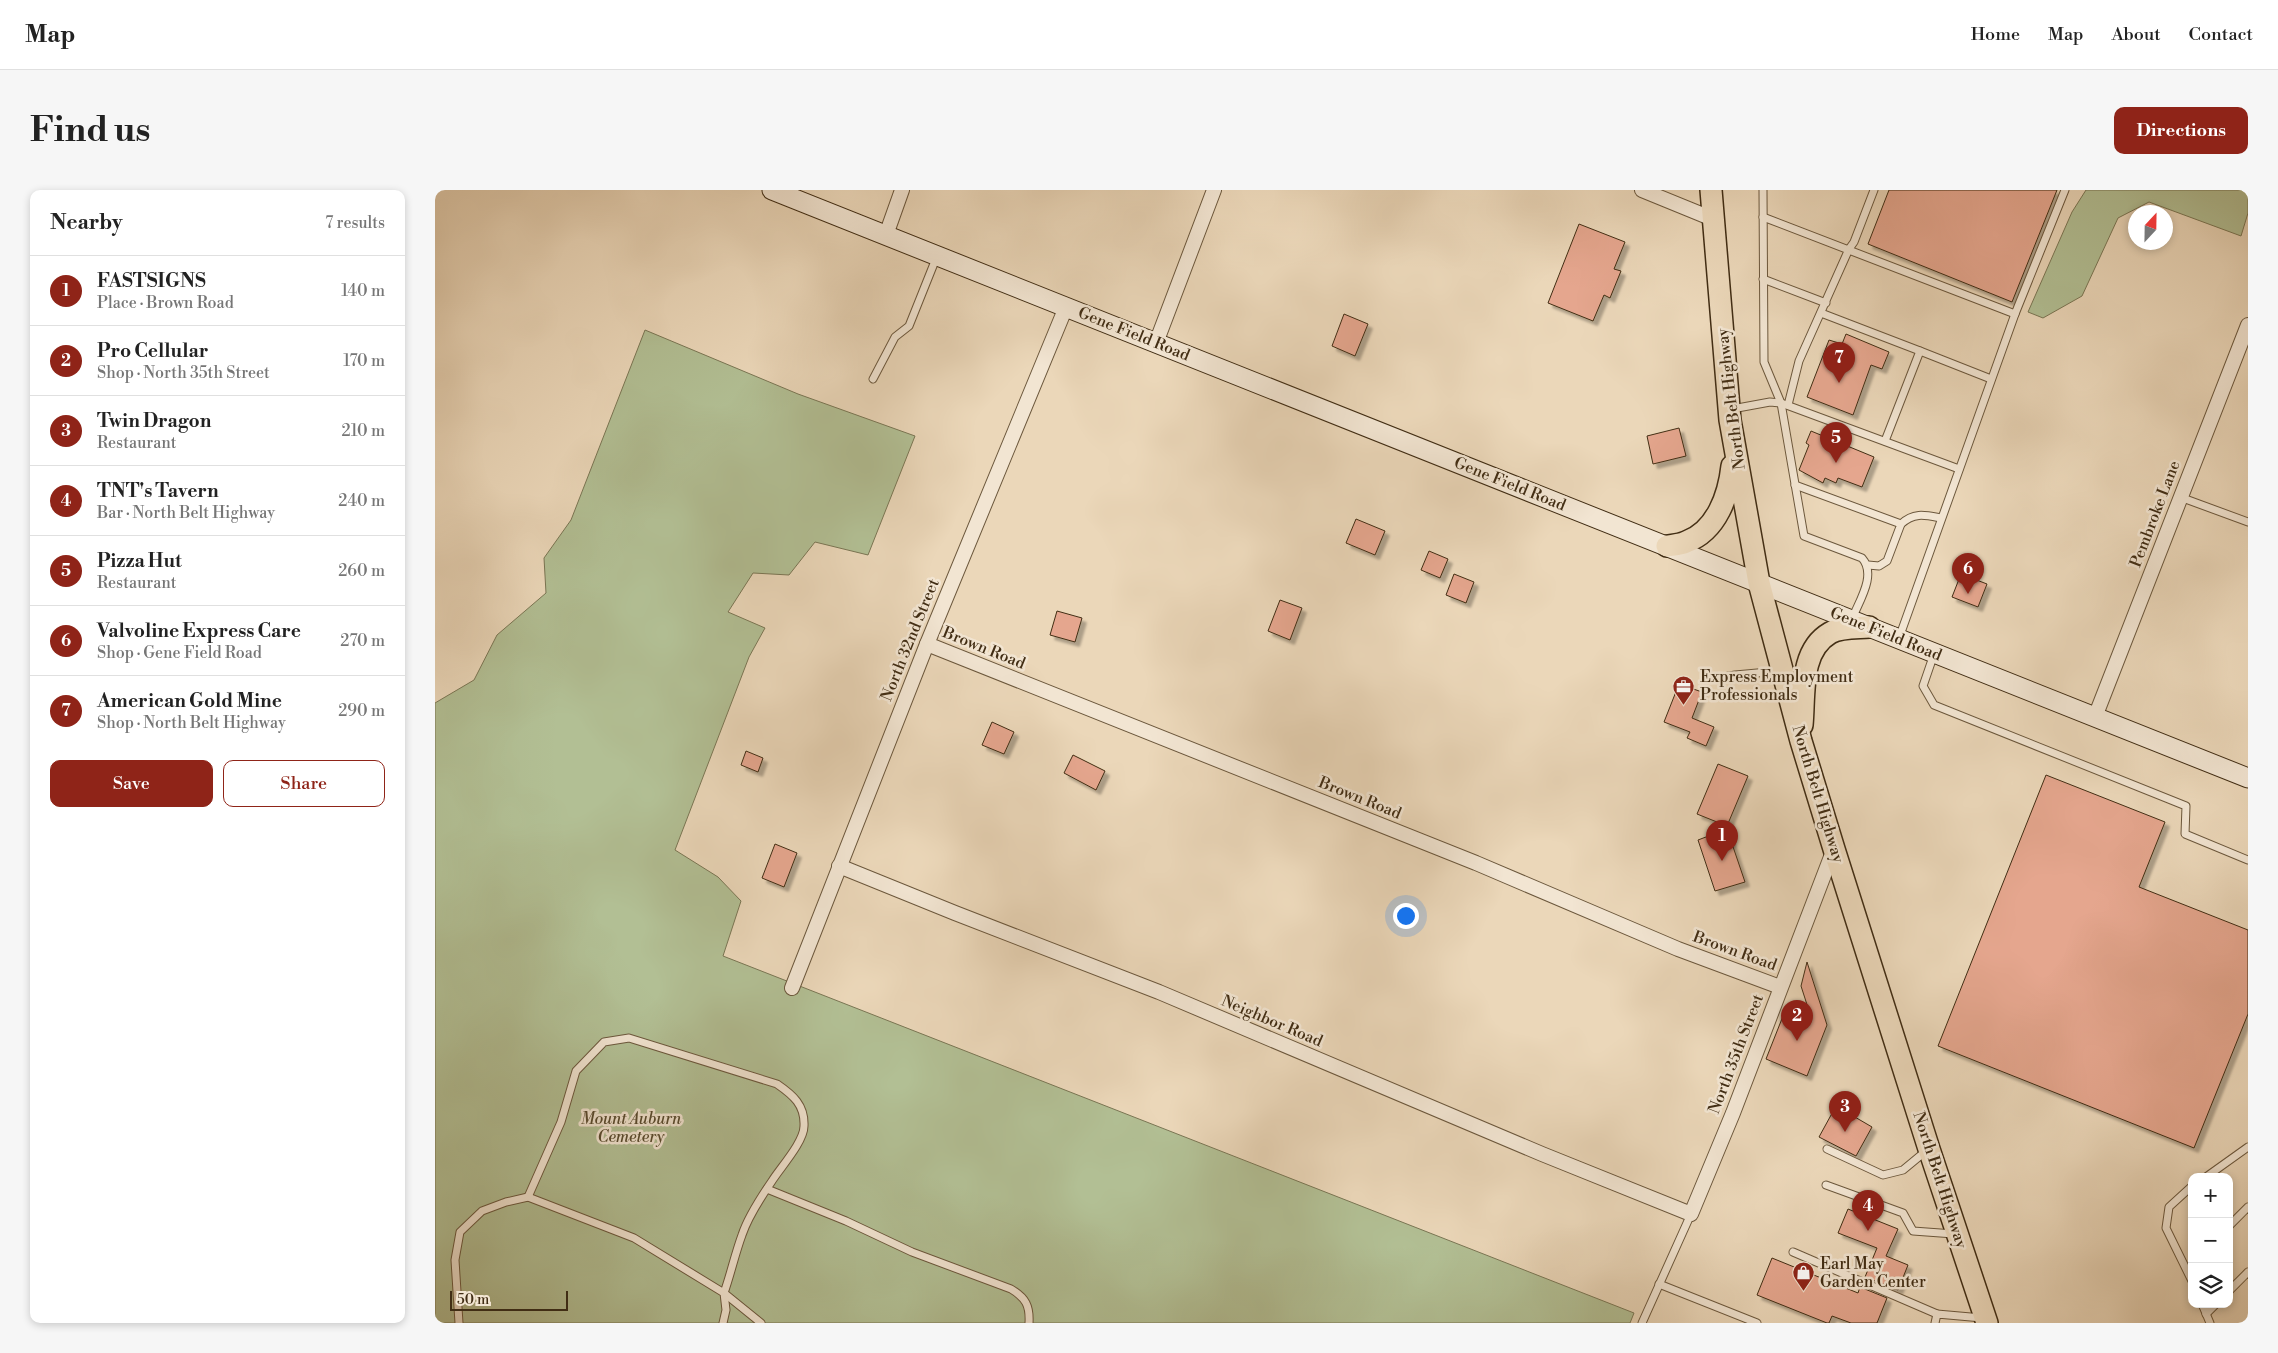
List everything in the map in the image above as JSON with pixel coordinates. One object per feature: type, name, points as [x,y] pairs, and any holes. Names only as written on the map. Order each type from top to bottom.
[{"type":"main road","name":"North Belt Highway","points":[[1711,190],[1729,410],[1759,583],[1801,741],[1834,849],[1929,1149],[1986,1321]]},
{"type":"main road","points":[[1667,546],[1687,542],[1699,535],[1712,523],[1729,488],[1734,446]]},
{"type":"main road","points":[[1801,741],[1804,681],[1808,662],[1817,645],[1831,632],[1860,623]]},
{"type":"street","name":"Gene Field Road","points":[[772,190],[2248,778]]},
{"type":"street","points":[[886,235],[902,190]]},
{"type":"street","points":[[1156,343],[1214,190]]},
{"type":"street","points":[[1642,190],[1713,219]]},
{"type":"street","name":"North 32nd Street","points":[[792,988],[927,644],[1066,307]]},
{"type":"street","name":"Pembroke Lane","points":[[2095,717],[2248,325]]},
{"type":"street","name":"Brown Road","points":[[927,644],[1467,860],[1678,949],[1780,987]]},
{"type":"street","name":"North 35th Street","points":[[1691,1214],[1733,1113],[1834,849]]},
{"type":"street","name":"Neighbor Road","points":[[839,866],[955,914],[1159,992],[1542,1154],[1691,1214]]},
{"type":"lane","points":[[1763,190],[1764,362],[1784,404],[1804,536],[1862,558],[1869,565],[1879,566],[1887,561],[1901,524],[1909,516],[1921,514],[1941,518]]},
{"type":"lane","points":[[1784,404],[1799,361],[1849,249],[1854,242],[1874,190]]},
{"type":"lane","points":[[1899,638],[2015,314],[2065,190]]},
{"type":"lane","points":[[1763,217],[2015,314]]},
{"type":"lane","points":[[873,379],[895,337],[909,326],[937,256]]},
{"type":"lane","points":[[1763,279],[1826,303]]},
{"type":"lane","points":[[1821,313],[1991,379]]},
{"type":"lane","points":[[1885,441],[1920,351]]},
{"type":"lane","points":[[1729,410],[1770,402],[1784,404],[1959,469]]},
{"type":"lane","points":[[1795,485],[1901,524]]},
{"type":"lane","points":[[2180,497],[2248,522]]},
{"type":"lane","points":[[1860,623],[1869,575],[1869,565]]},
{"type":"lane","points":[[1934,653],[1923,686],[1934,705],[2186,806],[2185,834],[2248,860]]},
{"type":"lane","points":[[1713,679],[1782,670]]},
{"type":"lane","points":[[528,1197],[561,1122],[576,1071],[603,1042],[629,1038],[777,1084],[792,1094],[803,1109],[804,1128],[799,1141],[767,1189],[742,1233],[735,1263],[723,1293],[726,1310],[723,1323]]},
{"type":"lane","points":[[2212,1173],[2248,1147]]},
{"type":"lane","points":[[1827,1149],[1883,1175],[1903,1170],[1929,1149]]},
{"type":"lane","points":[[1826,1185],[1903,1213],[1913,1231],[1957,1234]]},
{"type":"lane","points":[[767,1189],[846,1221],[912,1252],[1011,1289],[1022,1295],[1030,1309],[1029,1323]]},
{"type":"lane","points":[[2188,1189],[2169,1206],[2166,1228],[2188,1264]]},
{"type":"lane","points":[[459,1323],[455,1260],[460,1232],[482,1211],[506,1202],[528,1197],[634,1238],[723,1293],[761,1323]]},
{"type":"lane","points":[[2233,1222],[2248,1207]]},
{"type":"lane","points":[[1642,1323],[1691,1214]]},
{"type":"lane","points":[[1793,1252],[1937,1314],[1986,1321]]},
{"type":"lane","points":[[2233,1287],[2248,1272]]},
{"type":"lane","points":[[1659,1284],[1757,1323]]},
{"type":"lane","points":[[2204,1308],[2210,1323]]},
{"type":"lane","points":[[2206,1314],[2211,1308]]},
{"type":"lane","points":[[1935,1323],[1937,1314]]},
{"type":"green space","points":[[2086,190],[2248,190],[2248,213],[2241,236],[2173,211],[2173,205],[2157,205],[2149,202],[2143,205],[2128,205],[2128,213],[2118,218],[2082,296],[2043,318],[2028,312],[2072,212]]},
{"type":"green space","name":"Mount Auburn Cemetery","points":[[645,330],[798,394],[915,436],[868,555],[815,542],[789,575],[753,573],[728,612],[765,628],[749,657],[675,850],[718,877],[741,901],[723,956],[1634,1313],[1630,1323],[435,1323],[435,703],[474,680],[497,635],[546,593],[544,558],[571,520]]},
{"type":"building","points":[[1889,190],[2057,190],[2012,302],[1868,244]]},
{"type":"building","points":[[1579,224],[1625,242],[1614,269],[1621,271],[1610,298],[1604,295],[1593,321],[1548,303]]},
{"type":"building","points":[[1344,314],[1368,324],[1355,356],[1332,346]]},
{"type":"building","points":[[1846,334],[1889,352],[1882,369],[1871,365],[1853,415],[1807,397],[1829,340],[1842,344]]},
{"type":"building","points":[[1679,428],[1686,456],[1653,464],[1647,436]]},
{"type":"building","points":[[1811,431],[1874,457],[1862,487],[1838,478],[1836,483],[1825,478],[1823,483],[1799,470],[1809,445],[1806,443]]},
{"type":"building","points":[[1356,519],[1385,531],[1375,555],[1346,543]]},
{"type":"building","points":[[1429,551],[1448,559],[1440,578],[1421,570]]},
{"type":"building","points":[[1454,574],[1474,582],[1466,603],[1446,595]]},
{"type":"building","points":[[1961,574],[1987,584],[1978,607],[1952,597]]},
{"type":"building","points":[[1280,600],[1302,608],[1290,640],[1268,631]]},
{"type":"building","points":[[1057,611],[1082,618],[1075,642],[1050,635]]},
{"type":"building","name":"Express Employment Professionals","points":[[1679,684],[1702,692],[1692,718],[1714,727],[1706,746],[1687,738],[1690,732],[1664,722]]},
{"type":"building","points":[[992,722],[1014,732],[1004,754],[982,745]]},
{"type":"building","points":[[746,751],[763,758],[758,772],[741,765]]},
{"type":"building","points":[[1073,755],[1105,771],[1096,790],[1064,773]]},
{"type":"building","points":[[1718,764],[1748,776],[1727,826],[1697,814]]},
{"type":"building","points":[[2046,775],[2165,822],[2139,887],[2248,930],[2248,1014],[2194,1148],[1938,1046]]},
{"type":"building","points":[[1727,829],[1745,882],[1715,891],[1698,840]]},
{"type":"building","points":[[775,844],[797,853],[784,887],[762,878]]},
{"type":"building","points":[[1807,962],[1827,1025],[1807,1076],[1766,1059],[1787,1006],[1810,1014],[1801,986]]},
{"type":"building","points":[[1836,1106],[1872,1127],[1856,1156],[1819,1137]]},
{"type":"building","points":[[1848,1209],[1898,1229],[1886,1256],[1908,1265],[1898,1290],[1865,1277],[1877,1248],[1838,1233]]},
{"type":"building","name":"Earl May Garden Center","points":[[1772,1258],[1858,1293],[1860,1287],[1887,1298],[1877,1323],[1851,1323],[1832,1316],[1829,1323],[1827,1323],[1757,1295]]},
{"type":"place","name":"American Gold Mine","points":[[1839,383]]},
{"type":"place","name":"Pizza Hut","points":[[1836,463]]},
{"type":"place","name":"Valvoline Express Care","points":[[1968,594]]},
{"type":"place","name":"Express Employment Professionals","points":[[1684,705]]},
{"type":"place","name":"FASTSIGNS","points":[[1722,861]]},
{"type":"place","name":"Pro Cellular","points":[[1797,1041]]},
{"type":"place","name":"Twin Dragon","points":[[1845,1132]]},
{"type":"place","name":"TNT's Tavern","points":[[1868,1231]]},
{"type":"place","name":"Earl May Garden Center","points":[[1804,1292]]}]
